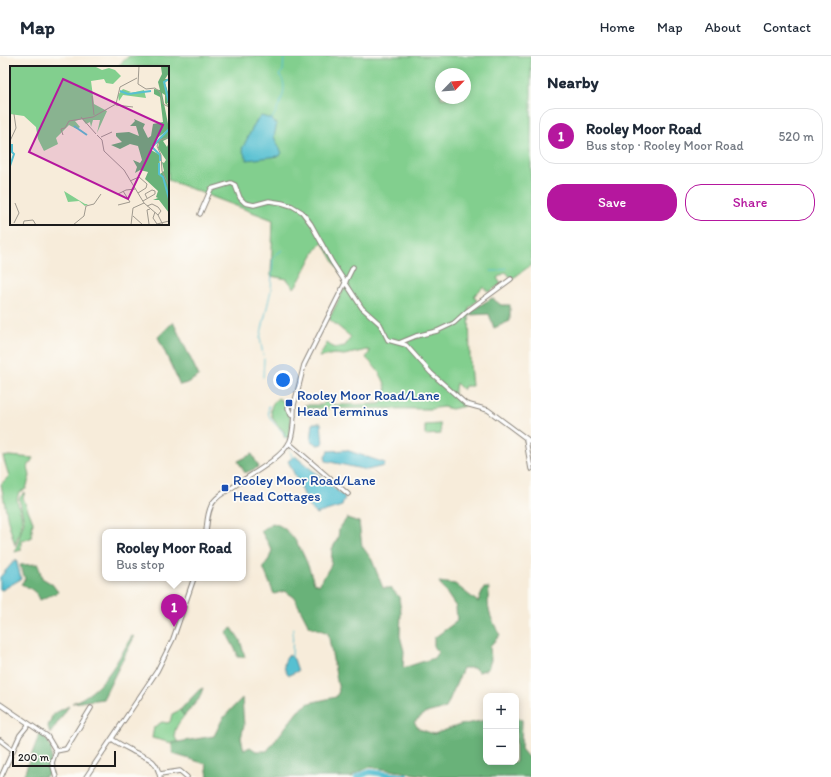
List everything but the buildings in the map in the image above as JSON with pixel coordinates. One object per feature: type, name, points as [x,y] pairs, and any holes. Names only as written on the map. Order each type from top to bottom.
[{"type":"street","points":[[200,214],[211,189],[231,183],[235,185],[241,200],[245,203],[254,205],[268,201],[292,206],[302,212],[311,224],[332,262],[362,308],[380,324],[388,340],[409,348],[431,373],[466,404],[488,410],[526,440],[531,442]]},
{"type":"street","points":[[207,529],[214,500],[247,476],[269,463],[289,443],[294,416],[294,405],[304,365],[353,267]]},
{"type":"street","points":[[399,343],[416,336],[437,331],[454,323],[466,312],[510,279]]},
{"type":"street","points":[[294,405],[289,404],[288,408],[290,415],[294,416]]},
{"type":"street","points":[[526,440],[531,469]]},
{"type":"street","points":[[289,443],[348,494]]},
{"type":"street","points":[[86,777],[157,671],[173,639],[193,581]]},
{"type":"street","points":[[0,704],[47,736],[56,751],[52,763],[56,777]]},
{"type":"street","points":[[56,751],[66,749],[91,708]]},
{"type":"street","points":[[0,777],[20,735],[29,724]]},
{"type":"street","points":[[112,739],[135,752],[151,758],[157,766],[160,775],[180,771],[187,777]]},
{"type":"street","points":[[0,740],[13,750]]},
{"type":"green space","points":[[129,56],[531,56],[531,265],[512,279],[506,272],[497,278],[501,284],[489,292],[483,287],[474,296],[477,301],[469,308],[472,386],[465,386],[463,390],[456,383],[454,395],[465,406],[452,409],[443,407],[430,409],[306,408],[304,405],[322,405],[326,401],[335,405],[380,404],[386,392],[386,386],[375,367],[366,358],[370,351],[367,350],[344,355],[334,354],[319,357],[327,343],[334,348],[345,346],[351,337],[329,319],[348,281],[339,271],[323,242],[319,245],[294,288],[287,279],[271,276],[273,220],[169,180],[169,66],[118,66]]},
{"type":"green space","points":[[492,298],[501,305],[510,305],[510,321],[494,328],[489,314],[469,315],[469,312]]},
{"type":"green space","points":[[173,322],[199,376],[180,385],[158,337]]},
{"type":"green space","points":[[278,398],[287,404],[286,408],[291,421],[289,438],[284,437],[284,431],[276,424],[272,415],[271,407]]},
{"type":"green space","points":[[440,424],[441,434],[425,435],[425,425]]},
{"type":"green space","points":[[252,454],[259,467],[245,473],[238,461]]},
{"type":"green space","points":[[3,457],[33,458],[28,467],[30,476],[26,489],[18,495],[17,499],[22,520],[15,545],[8,521],[1,484],[9,476]]},
{"type":"green space","points":[[25,492],[23,498],[33,522],[31,538],[21,541],[21,550],[15,552],[24,521],[19,498]]},
{"type":"green space","points":[[347,518],[359,522],[362,546],[372,560],[383,588],[391,588],[399,597],[401,613],[400,636],[404,651],[403,668],[434,658],[438,652],[434,648],[434,638],[457,621],[456,607],[439,582],[455,584],[478,602],[484,588],[489,588],[488,602],[490,613],[500,635],[490,646],[491,660],[488,669],[479,672],[474,668],[463,668],[446,708],[426,713],[414,722],[419,729],[434,734],[460,725],[483,721],[483,765],[519,765],[519,718],[522,720],[521,749],[531,761],[531,777],[434,777],[370,767],[353,775],[353,777],[208,777],[206,764],[173,754],[172,743],[214,736],[223,718],[242,698],[244,726],[241,738],[244,750],[250,747],[256,751],[267,751],[298,711],[309,703],[336,697],[339,691],[328,633],[309,626],[294,597],[285,591],[274,594],[263,567],[269,559],[272,550],[261,531],[272,523],[287,531],[294,538],[304,556],[314,583],[319,585],[331,565],[332,549],[338,538],[339,529]]},
{"type":"green space","points":[[38,564],[42,578],[52,584],[58,592],[40,600],[35,592],[21,584],[25,579],[20,565]]},
{"type":"green space","points":[[232,628],[240,640],[245,657],[237,657],[237,653],[226,632]]},
{"type":"green space","points":[[132,636],[134,637],[103,699],[72,703],[83,698],[100,684],[114,666]]},
{"type":"green space","points":[[203,688],[199,699],[184,716],[180,710],[199,690]]},
{"type":"green space","points":[[69,706],[50,734],[48,726],[53,714]]},
{"type":"green space","points":[[180,710],[184,716],[177,725],[175,732],[178,742],[172,743],[152,738],[154,727],[162,722],[170,722],[172,714]]},
{"type":"green space","points":[[40,733],[49,742],[51,747],[50,773],[45,777],[23,777]]},
{"type":"water","points":[[261,116],[272,119],[274,123],[277,123],[274,137],[282,153],[279,156],[247,160],[242,149],[255,123]]},
{"type":"water","points":[[313,423],[321,423],[323,444],[318,445],[311,441]]},
{"type":"water","points":[[346,450],[385,463],[384,466],[367,470],[326,461],[325,456],[328,451]]},
{"type":"water","points":[[295,456],[345,497],[342,506],[316,514],[310,507],[288,461]]},
{"type":"water","points":[[16,559],[21,579],[2,590],[0,589],[0,577]]},
{"type":"water","points":[[289,655],[294,659],[298,671],[289,675],[284,668],[284,665],[285,660]]},
{"type":"waterway","points":[[272,119],[284,91],[284,85],[279,75],[283,71],[284,56]]},
{"type":"waterway","points":[[263,355],[260,338],[271,290],[273,257],[282,250]]},
{"type":"waterway","points":[[491,271],[506,268]]},
{"type":"waterway","points":[[263,377],[264,359]]},
{"type":"waterway","points":[[269,406],[268,411],[271,420],[286,438]]},
{"type":"waterway","points":[[290,450],[292,458]]},
{"type":"waterway","points":[[292,658],[293,628]]},
{"type":"waterway","points":[[357,777],[370,772],[406,777]]},
{"type":"place","name":"Rooley Moor Road/Lane Head Terminus","points":[[289,403]]},
{"type":"place","name":"Rooley Moor Road/Lane Head Cottages","points":[[225,488]]},
{"type":"place","name":"Rooley Moor Road","points":[[174,627]]}]
